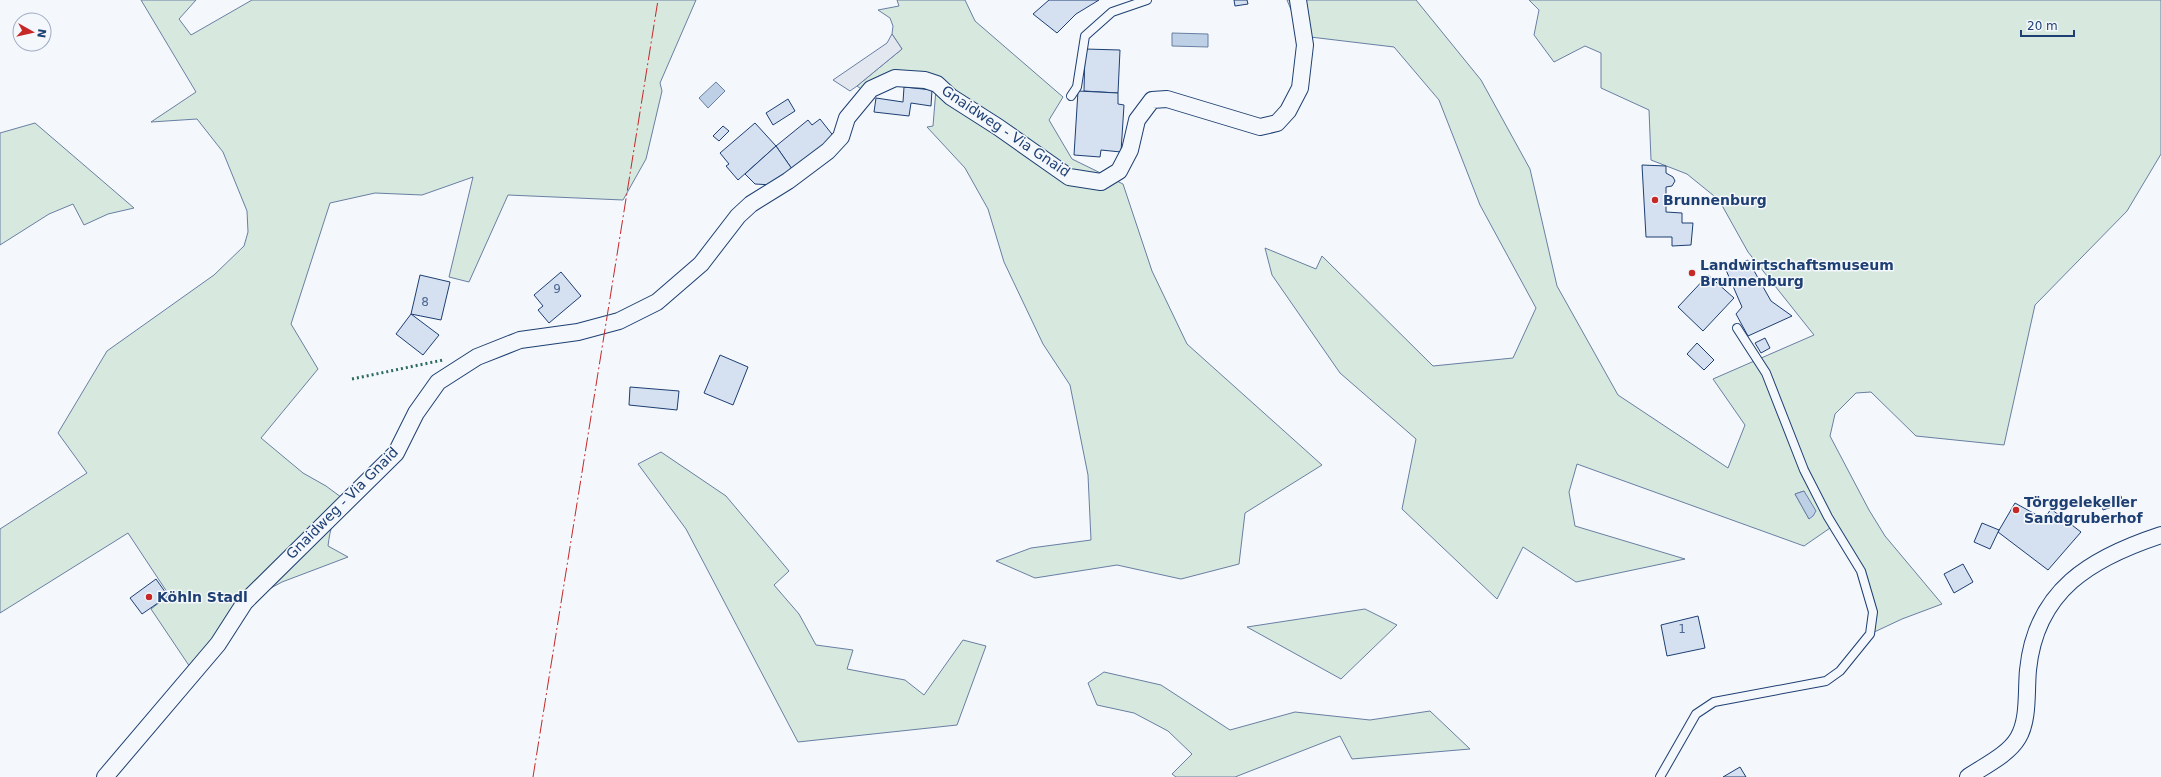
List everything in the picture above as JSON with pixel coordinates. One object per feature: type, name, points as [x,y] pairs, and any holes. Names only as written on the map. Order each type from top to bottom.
[{"type":"street","name":"Gnaidweg - Via Gnaid","points":[[105,777],[218,644],[245,602],[349,497],[396,453],[416,413],[438,382],[477,357],[520,340],[578,332],[619,321],[657,302],[701,264],[738,216],[751,204],[788,181],[828,151],[840,138],[847,118],[871,89],[895,78],[925,80],[938,84],[951,97],[998,127],[1069,177],[1101,182],[1119,171],[1130,150],[1137,120],[1152,100],[1168,99],[1260,127],[1277,123],[1288,111],[1300,88],[1305,45],[1298,0]]},
{"type":"street","points":[[1968,777],[2009,749],[2023,728],[2028,668],[2033,644],[2045,614],[2054,599],[2066,584],[2100,560],[2132,544],[2161,535]]},
{"type":"lane","points":[[1071,96],[1078,80],[1084,36],[1112,12],[1146,0]]},
{"type":"lane","points":[[1660,777],[1696,714],[1714,702],[1826,681],[1840,671],[1870,634],[1873,612],[1861,571],[1828,517],[1804,470],[1766,373],[1737,328]]},
{"type":"shaded area","points":[[141,0],[196,0],[179,19],[191,35],[252,0],[696,0],[660,83],[662,91],[646,159],[623,200],[508,195],[469,282],[449,277],[473,177],[422,195],[375,193],[330,203],[291,324],[318,369],[261,438],[303,473],[326,486],[345,500],[338,510],[333,522],[328,546],[348,557],[282,582],[245,602],[194,673],[151,609],[169,595],[128,533],[0,613],[0,529],[87,473],[58,433],[107,351],[214,275],[244,246],[248,232],[247,211],[223,152],[197,119],[151,122],[196,92]]},
{"type":"shaded area","points":[[897,0],[965,0],[975,21],[1063,97],[1049,120],[1072,159],[1123,184],[1152,271],[1187,344],[1322,465],[1245,513],[1239,564],[1181,579],[1117,565],[1035,578],[996,561],[1031,548],[1091,540],[1088,475],[1070,385],[1043,344],[1004,262],[988,209],[965,168],[927,127],[933,126],[936,89],[895,78],[867,93],[857,86],[902,49],[892,34],[893,26],[890,18],[878,10],[899,6]]},
{"type":"shaded area","points":[[1287,0],[1416,0],[1481,80],[1530,169],[1557,286],[1618,395],[1728,468],[1745,425],[1713,379],[1814,335],[1748,252],[1719,200],[1687,174],[1651,160],[1649,110],[1601,88],[1601,53],[1585,46],[1554,62],[1534,35],[1539,10],[1529,0],[2161,0],[2161,154],[2127,211],[2035,305],[2004,445],[1916,436],[1871,392],[1856,393],[1835,414],[1830,436],[1869,510],[1885,536],[1942,604],[1902,619],[1870,634],[1874,612],[1861,571],[1833,526],[1804,546],[1577,464],[1569,492],[1575,526],[1685,559],[1576,582],[1523,547],[1497,599],[1402,509],[1416,439],[1340,373],[1272,275],[1265,248],[1316,269],[1322,256],[1433,366],[1513,358],[1536,308],[1480,205],[1439,100],[1394,47],[1302,36]],"holes":[[[1804,491],[1809,519],[1795,494]]]},
{"type":"shaded area","points":[[892,34],[902,49],[857,86],[850,91],[833,80],[887,43]]},
{"type":"shaded area","points":[[35,123],[134,208],[108,214],[84,225],[73,204],[49,214],[0,245],[0,133]]},
{"type":"shaded area","points":[[661,452],[726,496],[789,571],[774,585],[799,614],[816,645],[853,650],[847,669],[905,680],[924,695],[963,640],[986,646],[957,725],[798,742],[686,529],[638,464]]},
{"type":"shaded area","points":[[1365,609],[1397,625],[1341,679],[1247,627]]},
{"type":"shaded area","points":[[1104,672],[1161,685],[1230,730],[1295,712],[1370,720],[1430,711],[1470,749],[1352,759],[1340,736],[1235,777],[1176,777],[1172,774],[1192,754],[1168,731],[1134,713],[1097,705],[1088,683]]},
{"type":"water","points":[[1172,33],[1208,34],[1208,47],[1172,46]]},
{"type":"water","points":[[716,82],[725,91],[708,108],[699,98]]},
{"type":"water","points":[[1804,491],[1816,511],[1809,519],[1795,494]]},
{"type":"building","points":[[1049,0],[1099,0],[1076,14],[1057,33],[1033,14]]},
{"type":"building","points":[[1234,0],[1247,0],[1248,4],[1235,6]]},
{"type":"building","points":[[1085,49],[1120,50],[1118,93],[1084,91]]},
{"type":"building","points":[[904,87],[932,90],[931,106],[911,103],[909,116],[874,112],[876,98],[903,102]]},
{"type":"building","points":[[1078,91],[1118,93],[1118,104],[1124,105],[1121,152],[1101,150],[1100,157],[1074,155]]},
{"type":"building","points":[[788,99],[795,111],[773,125],[766,113]]},
{"type":"building","points":[[820,119],[835,138],[792,169],[776,146],[808,120],[812,125]]},
{"type":"building","points":[[755,123],[776,146],[738,180],[726,166],[729,164],[720,153]]},
{"type":"building","points":[[723,126],[729,131],[719,141],[713,136]]},
{"type":"building","points":[[776,146],[792,169],[773,185],[755,184],[745,174]]},
{"type":"building","name":"Brunnenburg","points":[[1642,165],[1666,166],[1666,173],[1673,177],[1675,181],[1672,186],[1666,187],[1666,212],[1682,213],[1682,223],[1693,223],[1691,245],[1672,246],[1672,237],[1646,237]]},
{"type":"building","points":[[1748,260],[1771,301],[1792,316],[1748,336],[1736,314],[1742,307],[1726,270]]},
{"type":"building","points":[[561,272],[581,296],[549,323],[538,310],[543,306],[534,295]]},
{"type":"building","points":[[420,275],[450,282],[441,320],[411,314]]},
{"type":"building","points":[[1708,275],[1734,298],[1703,331],[1678,307]]},
{"type":"building","points":[[411,314],[439,335],[423,355],[396,334]]},
{"type":"building","points":[[1765,338],[1770,348],[1761,353],[1755,343]]},
{"type":"building","points":[[1697,343],[1714,360],[1704,370],[1687,354]]},
{"type":"building","points":[[720,355],[748,367],[733,405],[704,393]]},
{"type":"building","points":[[630,387],[679,391],[677,410],[629,405]]},
{"type":"building","points":[[2121,496],[2123,503],[2103,510],[2101,503]]},
{"type":"building","points":[[2015,503],[2044,519],[2051,509],[2081,532],[2048,570],[1998,532]]},
{"type":"building","points":[[1982,523],[1999,530],[1990,549],[1974,542]]},
{"type":"building","points":[[1963,564],[1973,582],[1954,593],[1944,574]]},
{"type":"building","name":"Köhln Stadl","points":[[156,579],[168,596],[142,614],[130,598]]},
{"type":"building","points":[[1698,616],[1705,648],[1667,656],[1661,625]]},
{"type":"building","points":[[1740,767],[1746,777],[1723,777]]},
{"type":"hedge","points":[[352,379],[443,360]]},
{"type":"power","points":[[533,777],[658,0]]},
{"type":"place","name":"Brunnenburg","points":[[1655,200]]},
{"type":"place","name":"Landwirtschaftsmuseum Brunnenburg","points":[[1692,273]]},
{"type":"place","name":"Törggelekeller Sandgruberhof","points":[[2016,510]]},
{"type":"place","name":"Köhln Stadl","points":[[149,597]]}]
